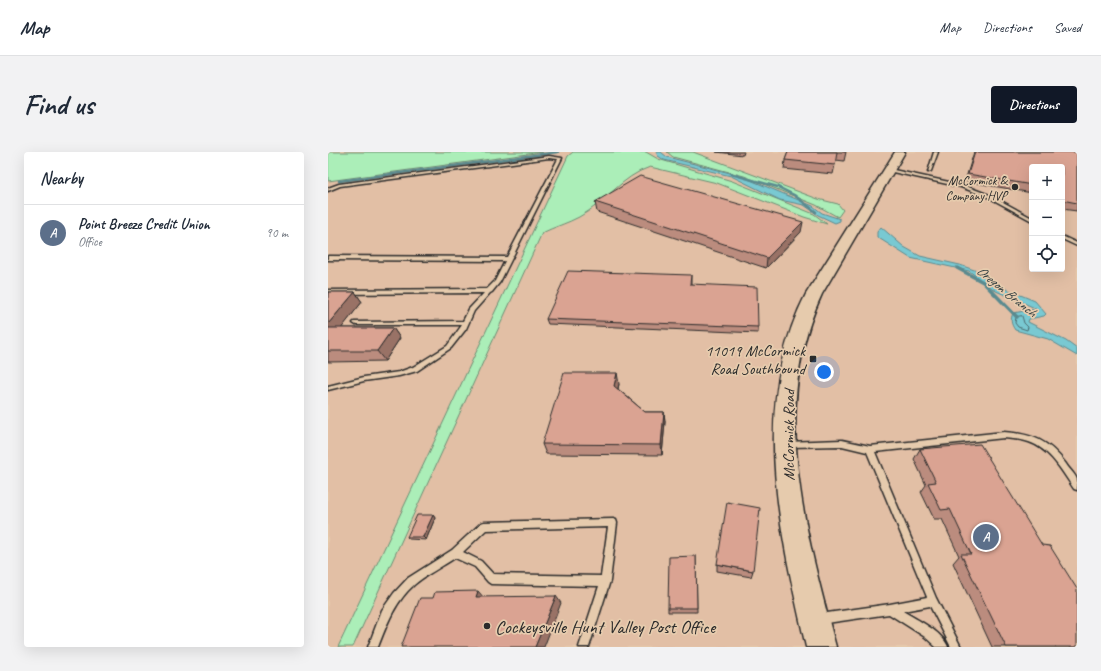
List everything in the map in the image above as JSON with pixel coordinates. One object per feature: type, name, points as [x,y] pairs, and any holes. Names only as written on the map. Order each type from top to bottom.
[{"type":"main road","name":"McCormick Road","points":[[821,647],[796,542],[790,499],[786,444],[788,380],[801,326],[817,289],[900,152]]},
{"type":"lane","points":[[929,171],[936,152]]},
{"type":"lane","points":[[328,190],[344,185],[549,157],[558,157],[560,160],[509,258],[490,291],[471,310],[463,329],[449,347],[415,369],[399,374],[364,379],[328,388]]},
{"type":"lane","points":[[889,170],[962,186],[991,197],[1029,218]]},
{"type":"lane","points":[[1065,239],[1077,245]]},
{"type":"lane","points":[[328,258],[509,258]]},
{"type":"lane","points":[[328,292],[490,291]]},
{"type":"lane","points":[[356,323],[466,323]]},
{"type":"lane","points":[[786,444],[842,443],[870,449],[1004,435],[1022,436],[1045,446],[1077,486]]},
{"type":"lane","points":[[870,449],[933,601],[956,647]]},
{"type":"lane","points":[[373,647],[386,614],[397,596],[411,581],[455,553],[484,526],[613,523],[605,581],[584,647]]},
{"type":"lane","points":[[455,553],[478,564],[491,579],[605,581]]},
{"type":"lane","points":[[814,620],[890,610],[933,601]]},
{"type":"lane","points":[[890,610],[928,633],[943,647]]},
{"type":"shaded area","points":[[328,152],[1077,152],[1077,647],[328,647]]},
{"type":"green space","points":[[328,152],[543,152],[328,181]]},
{"type":"green space","points":[[573,152],[646,152],[658,159],[732,181],[814,214],[827,224],[804,217],[717,183],[650,167],[640,171],[622,183],[597,205],[579,217],[542,233],[353,647],[338,647],[568,156]]},
{"type":"green space","points":[[667,152],[693,152],[818,199],[838,204],[843,210],[838,217],[816,205],[744,176],[673,157]]},
{"type":"water","points":[[656,152],[661,152],[667,157],[738,175],[813,206],[822,213],[840,219],[840,221],[835,223],[818,215],[804,205],[780,200],[731,176],[664,160],[658,156]]},
{"type":"water","name":"Oregon Branch","points":[[881,227],[904,247],[920,256],[960,265],[980,272],[1006,289],[1035,301],[1046,314],[1044,316],[1029,319],[1028,322],[1066,341],[1077,349],[1077,356],[1048,339],[1015,330],[1011,322],[1013,313],[1036,309],[1035,308],[996,291],[969,271],[910,258],[877,237],[877,232]]},
{"type":"building","points":[[788,152],[837,152],[835,165],[785,160]]},
{"type":"building","name":"McCormick & Company HVP","points":[[975,152],[1077,152],[1077,203],[1065,201],[1065,164],[1029,164],[1029,184],[968,174]]},
{"type":"building","points":[[640,176],[803,222],[767,258],[595,202]]},
{"type":"building","points":[[568,271],[691,275],[690,284],[757,287],[758,327],[546,319]]},
{"type":"building","points":[[328,292],[355,292],[328,324]]},
{"type":"building","points":[[328,328],[393,328],[377,351],[328,351]]},
{"type":"building","points":[[564,373],[617,373],[614,386],[645,412],[664,412],[661,445],[542,444]]},
{"type":"building","points":[[980,444],[1042,545],[1050,546],[1077,589],[1077,647],[1006,647],[961,554],[971,554],[950,509],[941,510],[928,483],[936,482],[920,449]]},
{"type":"building","points":[[727,502],[760,508],[753,571],[717,564]]},
{"type":"building","points":[[417,515],[433,515],[423,537],[407,537]]},
{"type":"building","points":[[696,556],[697,608],[668,608],[669,557]]},
{"type":"building","name":"Cockeysville Hunt Valley Post Office","points":[[478,591],[476,597],[556,596],[535,647],[401,647],[420,598],[433,598],[435,592]]},
{"type":"waterway","points":[[339,181],[558,152]]},
{"type":"waterway","name":"Oregon Branch","points":[[731,174],[778,187],[794,195],[816,212]]},
{"type":"waterway","name":"Oregon Branch","points":[[957,268],[983,282],[1017,317]]},
{"type":"place","name":"McCormick & Company HVP","points":[[1015,187]]},
{"type":"place","name":"11019 McCormick Road Southbound","points":[[813,359]]},
{"type":"place","name":"Point Breeze Credit Union","points":[[986,537]]},
{"type":"place","name":"Cockeysville Hunt Valley Post Office","points":[[487,626]]}]
